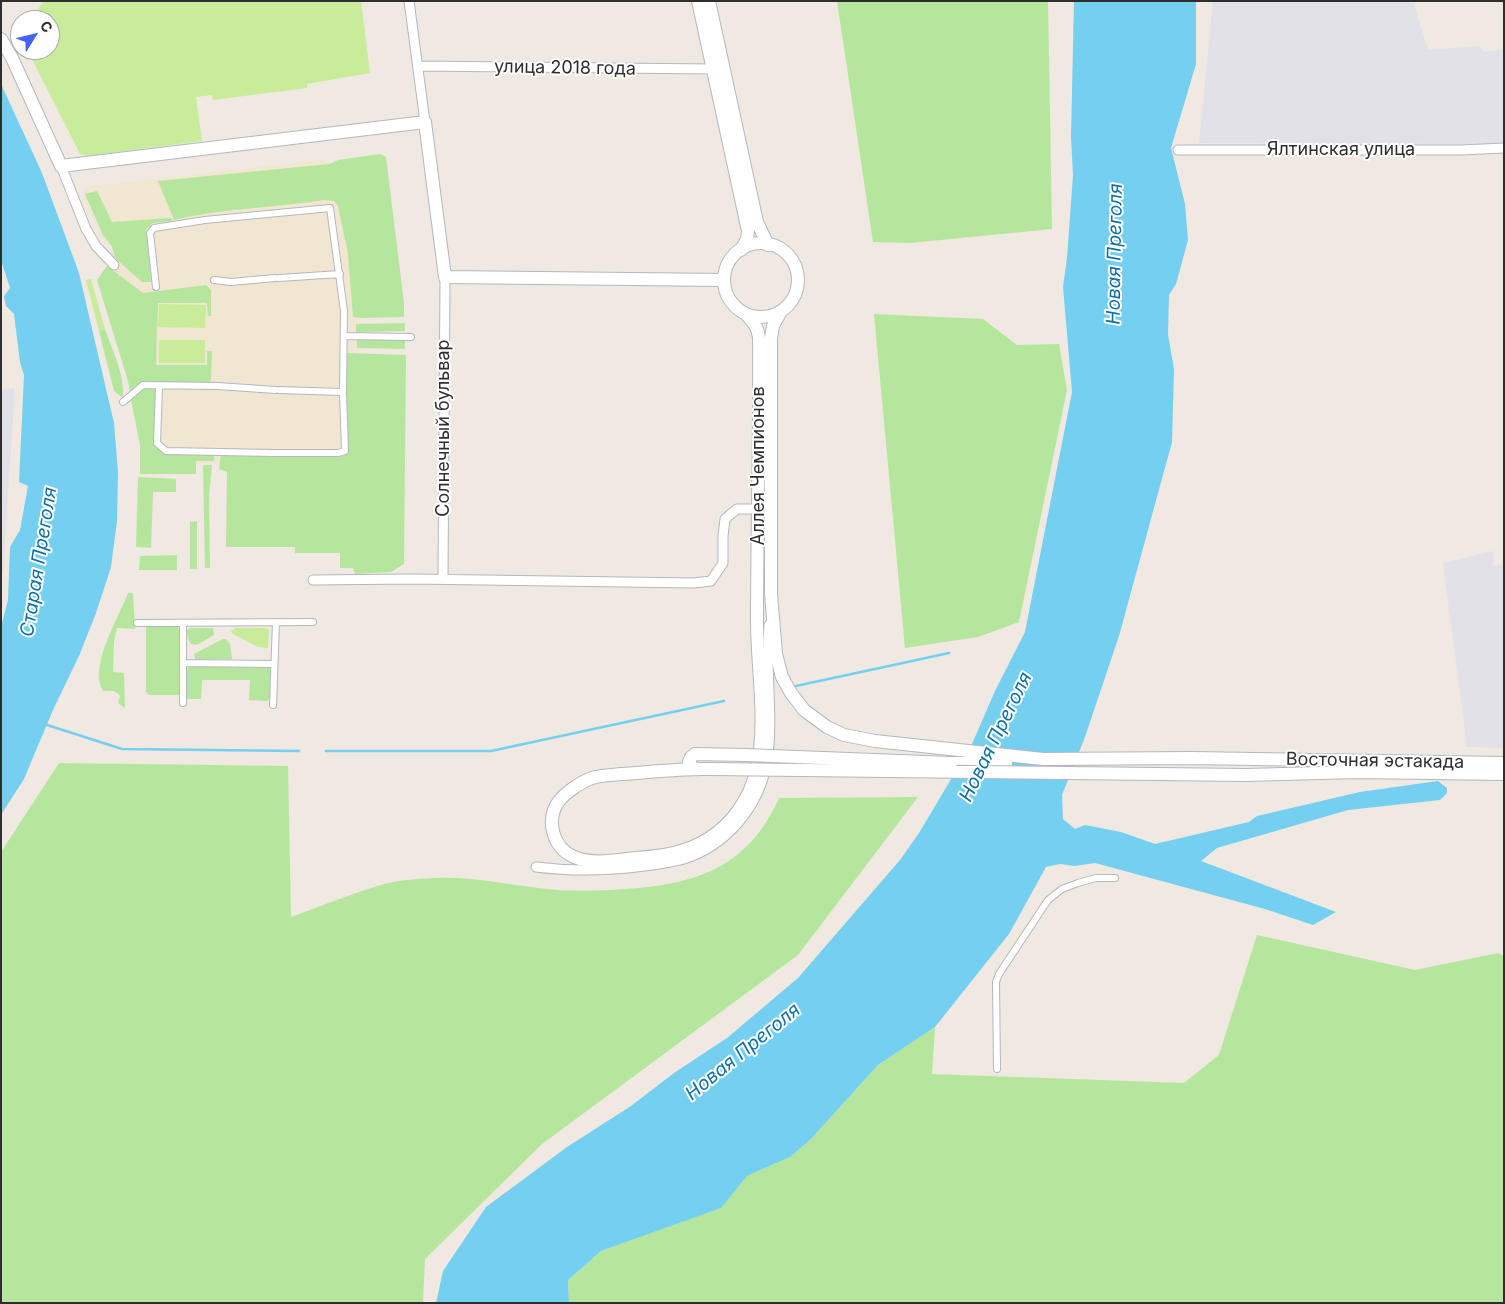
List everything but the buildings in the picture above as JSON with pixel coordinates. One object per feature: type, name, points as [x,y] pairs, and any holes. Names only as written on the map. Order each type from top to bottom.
[{"type":"main road","points":[[698,1],[748,231],[747,239],[741,250]]},
{"type":"main road","points":[[445,277],[724,280],[727,266],[735,254],[754,244],[768,245],[757,222],[709,1]]},
{"type":"main road","points":[[1,39],[61,166],[425,122]]},
{"type":"main road","name":"Солнечный бульвар","points":[[425,122],[445,277]]},
{"type":"main road","name":"Аллея Чемпионов","points":[[768,245],[787,255],[797,274],[794,295],[781,311],[773,326],[771,338],[771,594],[778,665],[786,684],[799,704],[811,716],[827,727],[853,737],[957,751],[1043,759]]},
{"type":"main road","name":"Аллея Чемпионов","points":[[697,769],[592,778],[567,793],[557,804],[552,820],[552,829],[556,839],[568,854],[586,860],[652,857],[677,852],[699,844],[731,820],[752,786],[760,752],[761,704],[757,623],[759,338],[754,322],[730,300],[724,280]]},
{"type":"main road","points":[[746,314],[760,317],[781,311]]},
{"type":"main road","points":[[697,769],[693,768],[690,762],[691,756],[695,754],[952,763],[1019,763],[1043,759]]},
{"type":"main road","name":"Восточная эстакада","points":[[1043,759],[1246,758],[1504,762]]},
{"type":"main road","name":"Восточная эстакада","points":[[697,769],[1246,775],[1358,772],[1504,774]]},
{"type":"street","name":"Солнечный бульвар","points":[[409,1],[425,122]]},
{"type":"street","name":"улица 2018 года","points":[[418,66],[713,69]]},
{"type":"street","name":"Ялтинская улица","points":[[1178,150],[1461,150],[1504,148]]},
{"type":"street","points":[[61,166],[86,229],[96,246],[114,266]]},
{"type":"street","points":[[156,288],[150,233],[154,228],[205,220],[330,208],[344,311],[343,392],[345,451],[338,453],[275,454],[166,450],[157,443],[158,386]]},
{"type":"street","points":[[214,280],[231,282],[340,274]]},
{"type":"street","name":"Солнечный бульвар","points":[[443,579],[445,277]]},
{"type":"street","points":[[344,336],[411,337]]},
{"type":"street","points":[[123,402],[143,385],[218,386],[343,392]]},
{"type":"street","points":[[313,580],[443,579],[694,583],[711,581],[723,563],[725,519],[737,509],[759,509]]},
{"type":"street","points":[[536,867],[591,871],[653,865],[679,860],[697,854],[715,844],[743,818],[759,789],[768,753],[768,634],[771,594]]},
{"type":"street","points":[[273,705],[276,622]]},
{"type":"street","points":[[137,623],[313,622]]},
{"type":"street","points":[[183,623],[183,703]]},
{"type":"street","points":[[183,663],[274,664]]},
{"type":"street","points":[[997,1069],[996,982],[999,974],[1048,900],[1062,889],[1078,883],[1096,878],[1115,878]]},
{"type":"shaded area","points":[[1213,1],[1413,1],[1428,50],[1480,46],[1484,52],[1504,49],[1504,144],[1199,143]]},
{"type":"shaded area","points":[[323,160],[341,171],[360,305],[358,462],[224,462],[144,465],[143,431],[132,370],[110,275],[114,265],[110,246],[101,237],[83,195],[86,187]]},
{"type":"shaded area","points":[[15,388],[3,571],[1,578],[1,390]]},
{"type":"shaded area","points":[[1493,551],[1494,566],[1504,565],[1504,748],[1467,747],[1443,563]]},
{"type":"green space","points":[[44,1],[361,1],[370,73],[307,84],[307,88],[213,100],[212,95],[196,97],[202,141],[88,156],[80,154],[33,60],[60,60],[60,10],[37,10]]},
{"type":"green space","points":[[837,1],[1048,1],[1052,229],[910,243],[873,242]]},
{"type":"green space","points":[[380,154],[386,157],[404,303],[404,317],[353,317],[348,254],[338,206],[334,201],[324,200],[230,211],[174,220],[158,181],[330,164],[338,160]]},
{"type":"green space","points":[[97,191],[112,222],[171,218],[172,221],[153,223],[146,229],[151,282],[142,282],[115,258],[112,246],[103,235],[85,194]]},
{"type":"green space","points":[[107,266],[143,293],[206,285],[211,290],[211,316],[208,316],[207,303],[158,303],[156,365],[207,365],[207,351],[212,351],[211,379],[209,383],[143,382],[130,392],[97,280]]},
{"type":"green space","points":[[91,279],[105,329],[99,331],[86,280]]},
{"type":"green space","points":[[159,304],[206,305],[205,328],[158,327]]},
{"type":"green space","points":[[874,314],[983,319],[1017,345],[1059,344],[1067,390],[1019,622],[978,637],[905,648]]},
{"type":"green space","points":[[405,323],[405,331],[356,332],[356,324]]},
{"type":"green space","points":[[105,329],[120,372],[123,398],[114,391],[99,331]]},
{"type":"green space","points":[[357,339],[405,340],[405,349],[357,348]]},
{"type":"green space","points":[[159,340],[205,340],[205,363],[159,363]]},
{"type":"green space","points":[[347,353],[406,355],[404,564],[391,572],[355,574],[353,568],[340,568],[340,553],[295,553],[295,547],[226,547],[227,472],[219,469],[221,454],[276,457],[343,455]]},
{"type":"green space","points":[[144,388],[155,390],[155,444],[164,453],[214,453],[214,461],[196,461],[196,474],[140,474],[140,445],[131,400]]},
{"type":"green space","points":[[203,465],[212,465],[209,495],[210,568],[205,568]]},
{"type":"green space","points":[[138,477],[176,479],[176,492],[153,492],[151,548],[136,547]]},
{"type":"green space","points":[[197,521],[197,569],[190,569],[190,522]]},
{"type":"green space","points":[[177,555],[177,570],[139,570],[140,556]]},
{"type":"green space","points":[[128,593],[133,593],[135,629],[117,628],[114,642],[113,672],[124,673],[125,708],[118,703],[120,696],[116,692],[103,691],[99,681],[99,669],[106,642]]},
{"type":"green space","points":[[146,626],[177,626],[179,629],[179,695],[149,695],[146,692]]},
{"type":"green space","points":[[191,628],[213,628],[214,635],[197,645],[191,644],[188,639],[187,630]]},
{"type":"green space","points":[[235,628],[265,628],[269,630],[268,648],[258,647],[233,634],[231,631]]},
{"type":"green space","points":[[226,639],[230,644],[232,659],[195,659],[194,654]]},
{"type":"green space","points":[[189,666],[270,668],[270,698],[267,701],[249,700],[250,680],[202,680],[201,699],[186,699],[186,672]]},
{"type":"green space","points":[[59,763],[288,766],[291,917],[384,884],[415,879],[459,878],[582,891],[651,887],[675,883],[717,868],[735,856],[752,841],[766,822],[779,798],[918,797],[798,955],[542,1144],[425,1259],[423,1303],[1,1303],[1,852]]},
{"type":"green space","points":[[1257,935],[1415,970],[1498,953],[1504,956],[1504,1303],[569,1303],[568,1280],[601,1251],[720,1208],[747,1176],[790,1157],[810,1140],[878,1065],[935,1027],[932,1074],[1184,1083],[1219,1055]]},
{"type":"water","name":"Новая Преголя","points":[[1074,1],[1196,1],[1196,64],[1171,148],[1185,204],[1188,240],[1176,284],[1169,295],[1168,335],[1174,369],[1172,442],[1119,636],[1085,737],[1062,795],[1063,819],[1075,829],[1085,825],[1121,832],[1155,844],[1249,822],[1257,816],[1360,792],[1438,781],[1447,788],[1447,793],[1440,800],[1348,810],[1217,848],[1201,861],[1336,912],[1313,925],[1265,909],[1095,863],[1075,866],[1060,864],[1046,867],[1009,934],[935,1027],[878,1065],[810,1140],[790,1157],[747,1176],[721,1208],[601,1251],[568,1280],[569,1303],[436,1303],[443,1271],[486,1207],[567,1147],[631,1106],[674,1073],[727,1038],[798,978],[900,860],[919,833],[972,744],[995,691],[1025,632],[1072,392],[1063,287],[1073,175],[1071,137]]},
{"type":"water","name":"Старая Преголя","points":[[1,84],[42,173],[79,273],[114,423],[118,472],[117,521],[111,567],[96,613],[79,656],[53,710],[24,779],[1,815],[1,627],[8,600],[10,547],[20,530],[28,486],[19,482],[24,375],[20,362],[14,314],[6,306],[4,296],[10,288],[1,260]]},
{"type":"waterway","points":[[796,686],[949,653]]},
{"type":"waterway","points":[[326,751],[491,751],[724,701]]},
{"type":"waterway","points":[[44,724],[122,749],[299,751]]}]
